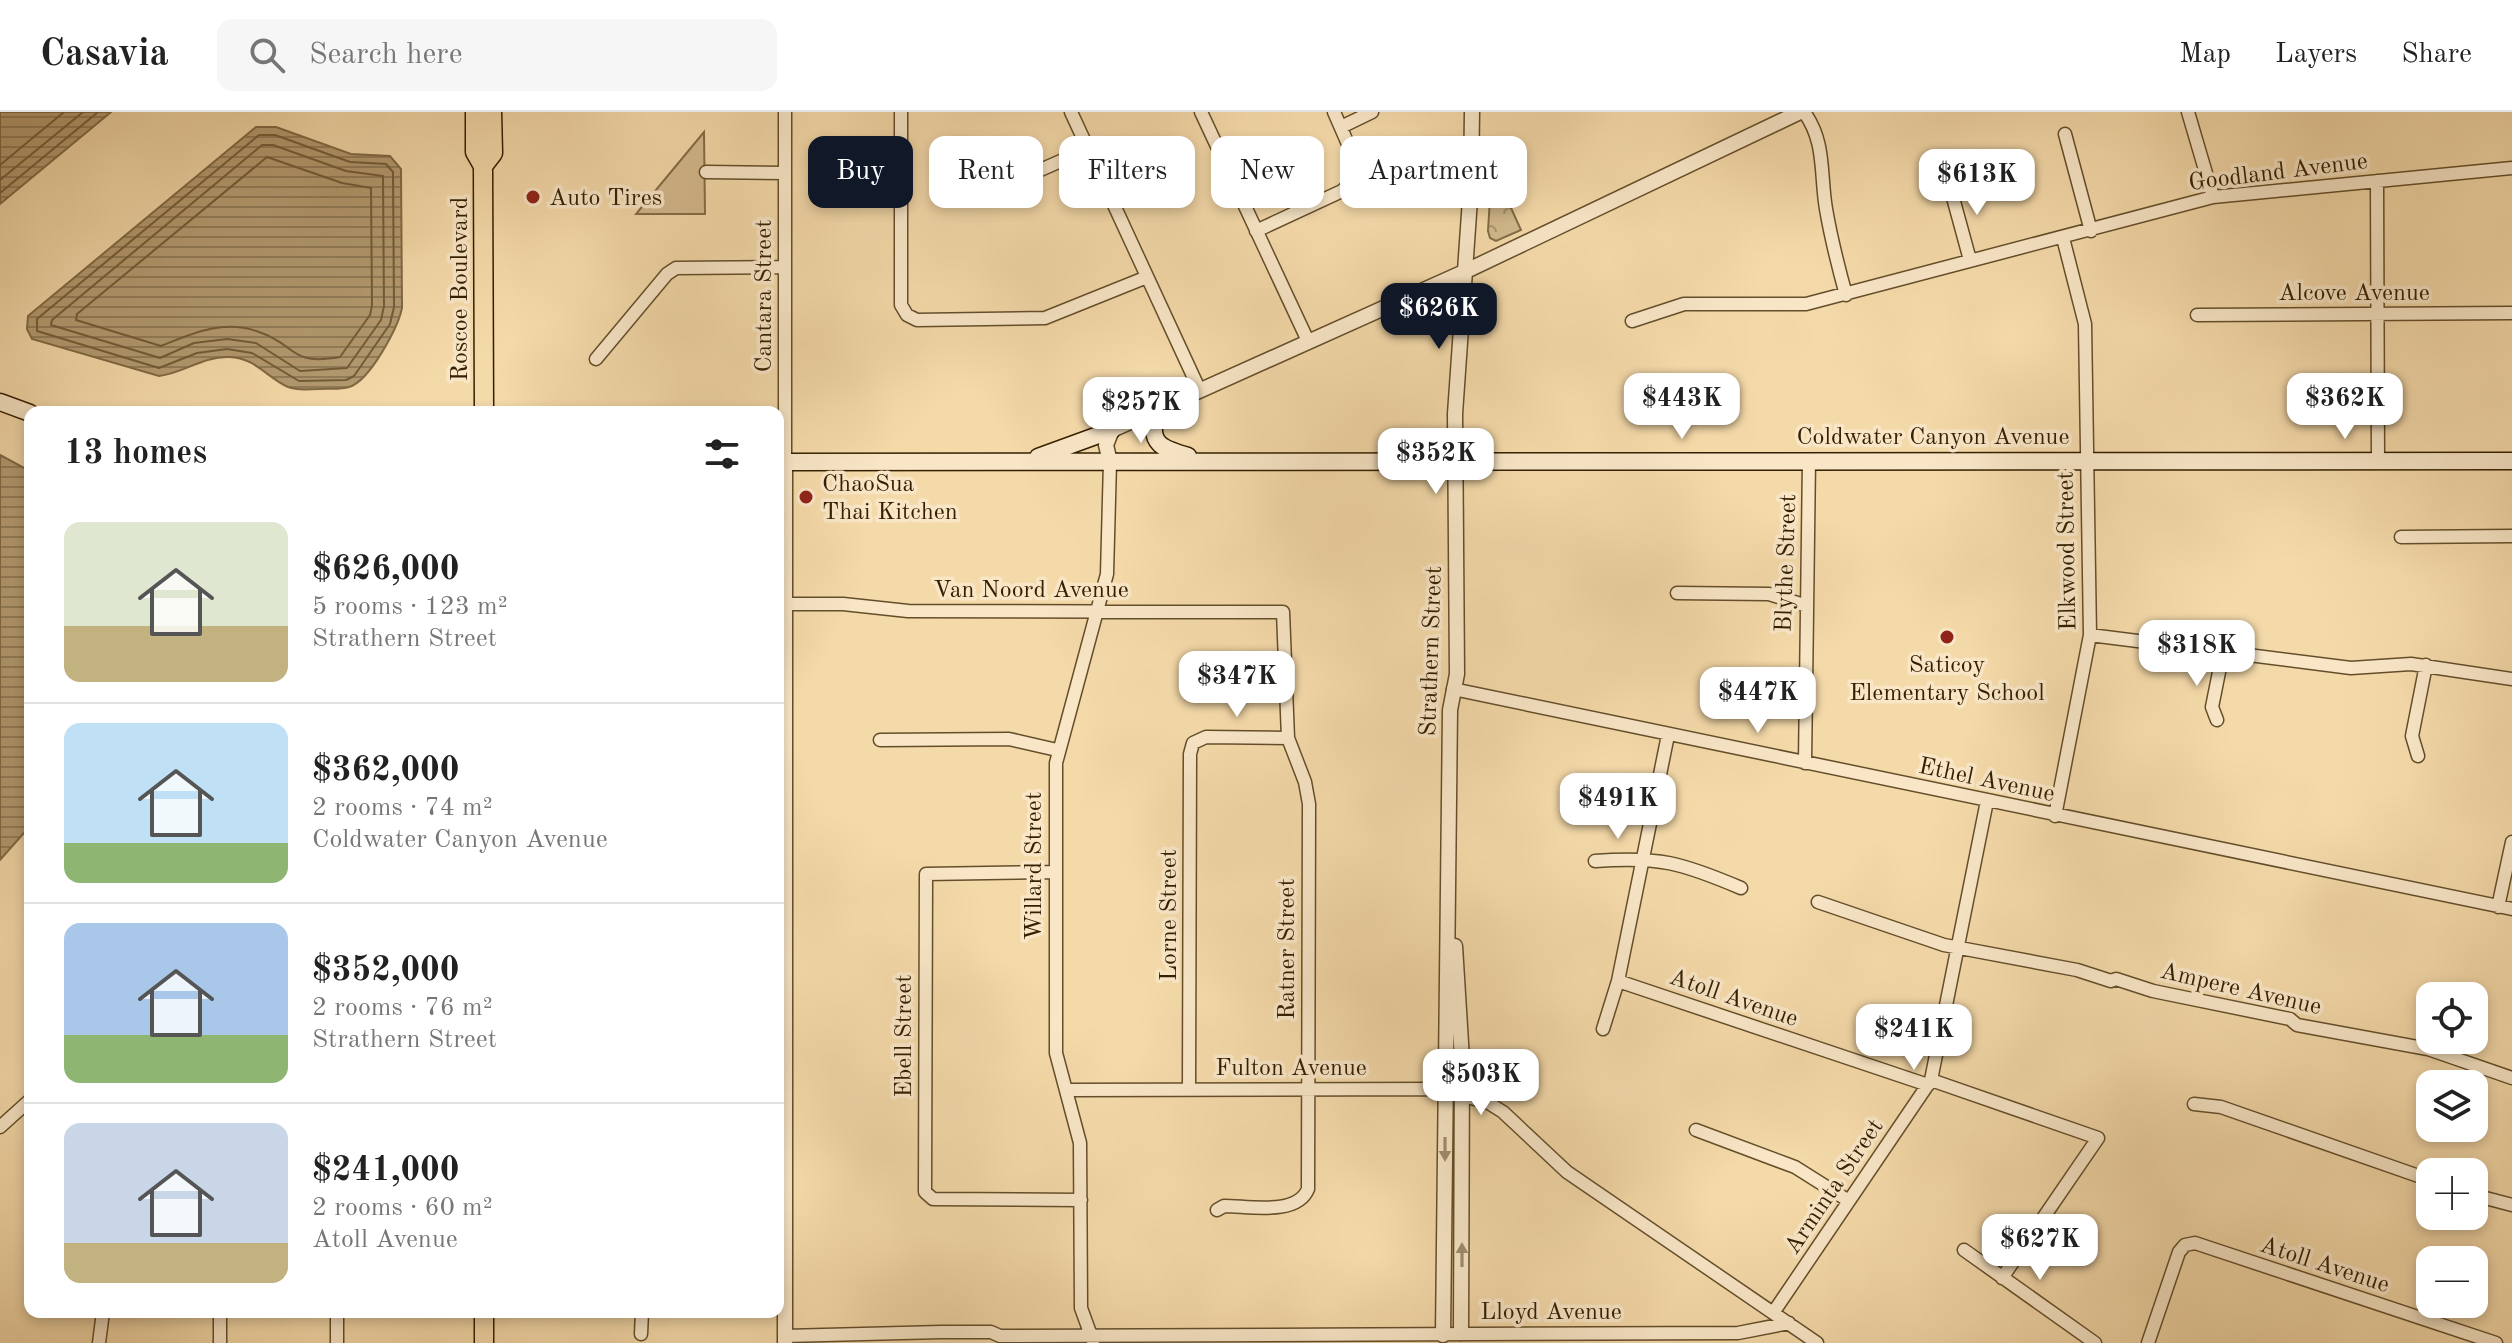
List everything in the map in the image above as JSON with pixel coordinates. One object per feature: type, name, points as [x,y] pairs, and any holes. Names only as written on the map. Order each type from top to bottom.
[{"type":"main road","name":"Roscoe Boulevard","points":[[475,112],[475,152],[483,166],[484,406]]},
{"type":"main road","name":"Roscoe Boulevard","points":[[483,166],[493,153],[492,112]]},
{"type":"main road","points":[[0,402],[24,411]]},
{"type":"main road","points":[[1156,416],[1153,436],[1163,449],[1209,462]]},
{"type":"main road","points":[[1025,461],[1112,430]]},
{"type":"main road","name":"Coldwater Canyon Avenue","points":[[784,462],[2512,461]]},
{"type":"main road","points":[[484,1318],[484,1343]]},
{"type":"street","name":"Cantara Street","points":[[783,406],[785,112]]},
{"type":"street","points":[[901,112],[901,305],[907,315],[917,320],[1045,318],[1147,277]]},
{"type":"street","points":[[1071,112],[1082,136]]},
{"type":"street","points":[[1201,112],[1308,341]]},
{"type":"street","points":[[1256,231],[1352,185],[1357,168],[1334,112]]},
{"type":"street","points":[[1341,127],[1372,112]]},
{"type":"street","name":"Strathern Street","points":[[1442,1339],[1450,710],[1457,674],[1454,461],[1472,112]]},
{"type":"street","points":[[1110,462],[1106,445],[1112,430],[1464,272],[1802,112],[1819,140],[1830,235],[1846,295]]},
{"type":"street","points":[[2188,112],[2213,197]]},
{"type":"street","points":[[2065,134],[2091,231]]},
{"type":"street","name":"Goodland Avenue","points":[[1632,321],[1684,304],[1806,304],[2213,197],[2512,168]]},
{"type":"street","points":[[706,172],[785,173]]},
{"type":"street","points":[[2377,181],[2378,461]]},
{"type":"street","points":[[1949,183],[1970,260]]},
{"type":"street","points":[[1115,208],[1200,391]]},
{"type":"street","name":"Elkwood Street","points":[[2055,816],[2090,635],[2085,324],[2063,238]]},
{"type":"street","points":[[596,359],[667,274],[676,268],[785,267]]},
{"type":"street","name":"Alcove Avenue","points":[[2197,315],[2512,313]]},
{"type":"street","points":[[1110,462],[1115,438],[1190,400],[1200,391]]},
{"type":"street","name":"Blythe Street","points":[[1805,763],[1809,460]]},
{"type":"street","name":"Willard Street","points":[[1093,1340],[1081,1308],[1080,1143],[1056,1053],[1054,872],[1057,750],[1110,557],[1110,462]]},
{"type":"street","points":[[2401,537],[2512,536]]},
{"type":"street","points":[[1677,593],[1769,594],[1807,606]]},
{"type":"street","name":"Van Noord Avenue","points":[[784,604],[843,604],[908,611],[1283,612]]},
{"type":"street","name":"Ratner Street","points":[[1217,1210],[1224,1206],[1293,1206],[1304,1199],[1308,1189],[1309,804],[1305,782],[1288,738],[1283,612]]},
{"type":"street","points":[[2090,635],[2351,668],[2426,665],[2512,679]]},
{"type":"street","points":[[2217,720],[2212,707],[2223,652]]},
{"type":"street","points":[[2418,756],[2412,736],[2426,665]]},
{"type":"street","name":"Ethel Avenue","points":[[1453,689],[2512,909]]},
{"type":"street","points":[[1603,1029],[1618,981],[1668,735]]},
{"type":"street","name":"Lorne Street","points":[[1189,1088],[1190,754],[1193,743],[1206,737],[1288,738]]},
{"type":"street","points":[[880,740],[1009,739],[1057,750]]},
{"type":"street","name":"Arminta Street","points":[[1773,1313],[1929,1083],[1987,801]]},
{"type":"street","points":[[2498,907],[2512,842]]},
{"type":"street","points":[[1595,861],[1644,857],[1691,867],[1741,888]]},
{"type":"street","name":"Ebell Street","points":[[1054,872],[926,874],[928,1197],[1081,1200]]},
{"type":"street","name":"Ampere Avenue","points":[[1818,902],[1944,945],[2111,981],[2116,979],[2153,991],[2290,1019],[2297,1025],[2428,1049],[2512,1078]]},
{"type":"street","name":"Strathern Street","points":[[1449,903],[1459,971],[1461,1333]]},
{"type":"street","name":"Atoll Avenue","points":[[1618,981],[2098,1138],[2002,1278]]},
{"type":"street","name":"Fulton Avenue","points":[[1067,1090],[1445,1090],[1461,1094],[1503,1112],[1567,1172],[1817,1343]]},
{"type":"street","points":[[2194,1104],[2221,1107],[2416,1175]]},
{"type":"street","points":[[0,1127],[24,1105]]},
{"type":"street","points":[[1696,1130],[1795,1167],[1849,1201]]},
{"type":"street","points":[[2488,1199],[2512,1205]]},
{"type":"street","name":"Atoll Avenue","points":[[2148,1343],[2179,1252],[2185,1245],[2203,1244],[2496,1343]]},
{"type":"street","points":[[1964,1250],[2095,1343]]},
{"type":"street","name":"Cantara Street","points":[[784,1316],[785,1340]]},
{"type":"street","points":[[99,1343],[102,1318]]},
{"type":"street","points":[[220,1318],[220,1343]]},
{"type":"street","points":[[337,1318],[337,1343]]},
{"type":"street","points":[[641,1334],[642,1318]]},
{"type":"street","name":"Lloyd Avenue","points":[[785,1340],[941,1332],[1093,1340],[1442,1339],[1461,1333],[1738,1333],[1789,1323]]},
{"type":"green space","points":[[704,132],[705,214],[636,214]]},
{"type":"green space","points":[[1489,208],[1511,208],[1521,230],[1496,241],[1490,238]]},
{"type":"water","points":[[0,112],[111,112],[0,204]]},
{"type":"water","points":[[256,127],[276,127],[351,154],[390,156],[401,169],[402,308],[389,340],[366,375],[345,388],[296,389],[280,383],[247,361],[220,357],[159,376],[32,339],[27,329],[28,316]]},
{"type":"water","points":[[0,455],[24,468],[24,833],[0,860]]},
{"type":"place","name":"Auto Tires","points":[[533,197]]},
{"type":"place","name":"ChaoSua Thai Kitchen","points":[[806,497]]},
{"type":"place","name":"Saticoy Elementary School","points":[[1947,637]]}]
